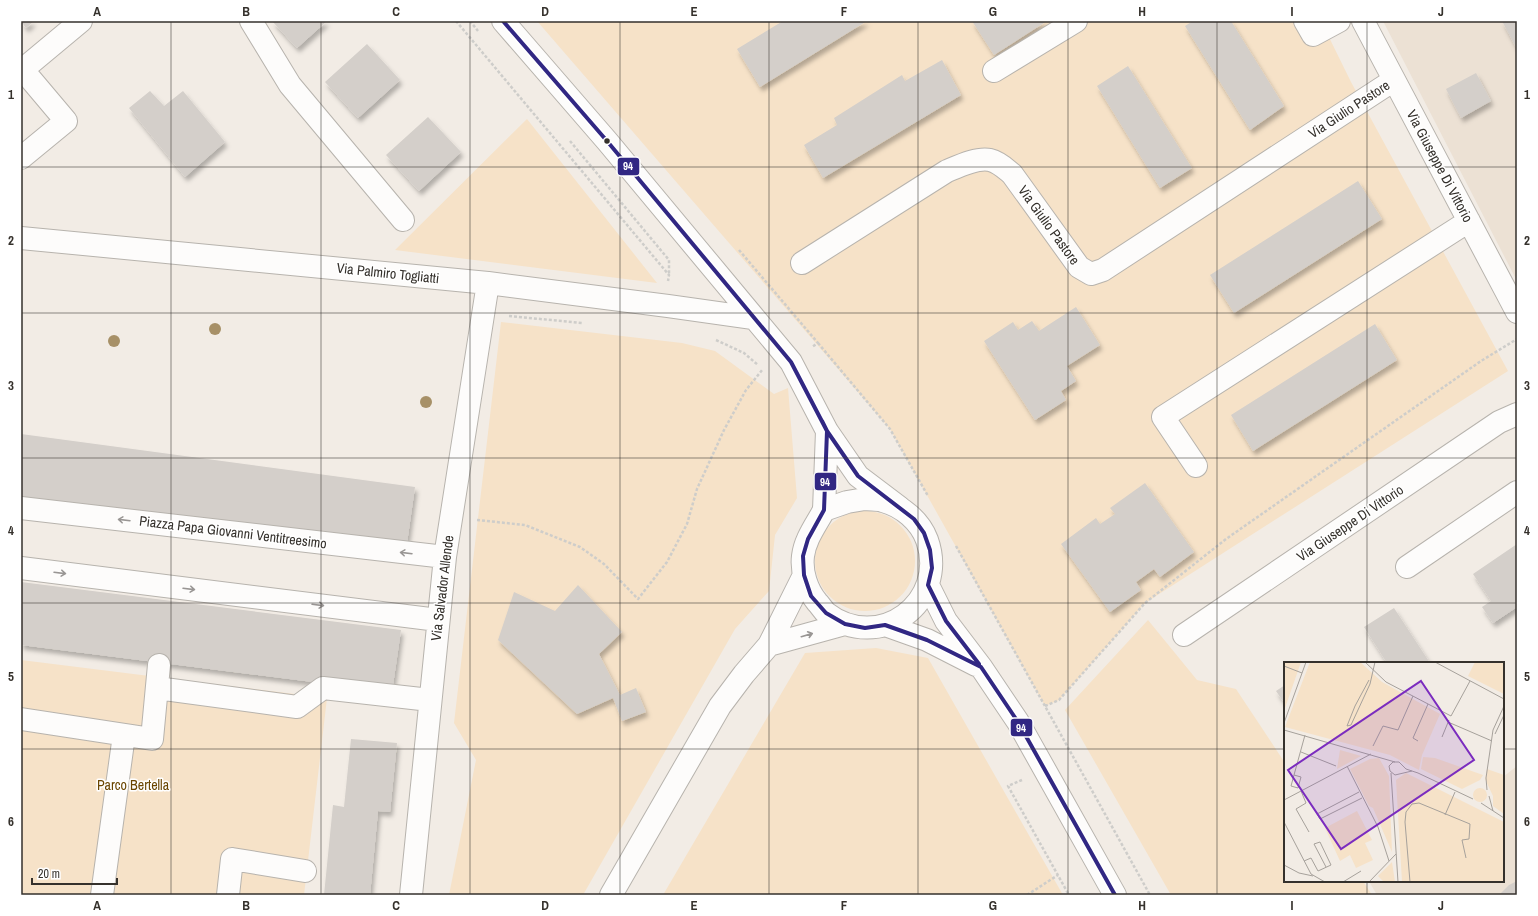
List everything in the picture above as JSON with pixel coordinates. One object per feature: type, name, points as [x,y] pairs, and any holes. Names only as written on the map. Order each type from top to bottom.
[{"type":"street","points":[[21,158],[66,121],[22,71],[80,21]]},
{"type":"street","points":[[251,21],[290,85],[402,220]]},
{"type":"street","points":[[503,21],[607,141],[791,362],[827,431],[858,476],[914,519],[924,533],[930,550],[932,568],[928,585],[918,603],[904,617],[885,625],[865,628],[845,624],[826,613],[812,596],[804,575],[803,556],[808,538],[824,510],[827,431]]},
{"type":"street","points":[[994,71],[1076,21]]},
{"type":"street","points":[[1305,21],[1313,35],[1339,21]]},
{"type":"street","name":"Via Giuseppe Di Vittorio","points":[[1363,21],[1517,312]]},
{"type":"street","name":"Via Giulio Pastore","points":[[802,263],[947,171],[967,162],[990,160],[1002,166],[1012,174],[1079,267],[1091,274],[1103,270],[1394,80]]},
{"type":"street","points":[[1196,466],[1163,416],[1469,221]]},
{"type":"street","name":"Via Palmiro Togliatti","points":[[21,238],[488,283],[753,318]]},
{"type":"street","name":"Via Salvador Allende","points":[[411,895],[445,557],[488,283]]},
{"type":"street","name":"Via Giuseppe Di Vittorio","points":[[1184,635],[1499,422],[1517,414]]},
{"type":"street","points":[[1407,567],[1517,492]]},
{"type":"street","points":[[824,510],[847,502],[865,499],[883,501],[900,508]]},
{"type":"street","name":"Piazza Papa Giovanni Ventitreesimo","points":[[21,508],[445,557]]},
{"type":"street","points":[[21,568],[438,620]]},
{"type":"street","points":[[610,895],[720,706],[744,674],[769,645],[804,575]]},
{"type":"street","points":[[928,585],[946,621],[981,667],[1018,722],[1115,895]]},
{"type":"street","points":[[769,645],[845,624]]},
{"type":"street","points":[[885,625],[927,640],[981,667]]},
{"type":"street","points":[[21,719],[152,739],[159,665]]},
{"type":"street","points":[[157,688],[297,707],[323,688],[430,700]]},
{"type":"street","points":[[102,895],[124,735]]},
{"type":"street","points":[[228,895],[232,859],[305,871]]},
{"type":"path","points":[[456,21],[668,275]]},
{"type":"path","points":[[470,21],[480,33]]},
{"type":"path","points":[[567,137],[669,260],[668,306]]},
{"type":"path","points":[[738,250],[890,429],[929,498]]},
{"type":"path","points":[[483,316],[502,316],[587,324]]},
{"type":"path","points":[[714,339],[744,353],[763,369],[772,380],[791,362],[818,343]]},
{"type":"path","points":[[1045,706],[1059,700],[1145,603],[1226,538],[1481,361],[1517,339]]},
{"type":"path","points":[[474,520],[525,525],[580,548],[604,564],[638,599],[667,562],[687,524],[697,489],[724,430],[746,390],[763,369]]},
{"type":"path","points":[[952,540],[1150,895]]},
{"type":"path","points":[[1008,786],[1069,895]]},
{"type":"path","points":[[1027,895],[1058,875]]},
{"type":"shaded area","points":[[1383,21],[1517,21],[1517,281]]},
{"type":"shaded area","points":[[1517,766],[1517,895],[1377,895],[1370,883],[1371,882],[1504,882],[1504,776]]},
{"type":"green space","points":[[537,21],[1321,21],[1351,82],[1508,371],[1145,603],[1059,700],[1045,706],[890,429]]},
{"type":"green space","points":[[527,119],[657,283],[395,250]]},
{"type":"green space","points":[[501,322],[682,343],[715,351],[774,394],[788,388],[797,498],[775,535],[769,591],[735,629],[583,895],[449,895],[476,760],[454,723]]},
{"type":"green space","points":[[865,511],[875,512],[893,519],[907,533],[914,551],[914,571],[907,589],[893,603],[875,610],[865,611],[855,610],[837,603],[823,589],[816,571],[815,561],[816,551],[823,533],[837,519],[855,512]]},
{"type":"green space","points":[[1148,620],[1197,680],[1236,689],[1284,761],[1284,882],[1364,882],[1372,895],[1171,895],[1065,710]]},
{"type":"green space","points":[[876,648],[928,658],[1063,895],[663,895],[805,653]]},
{"type":"green space","name":"Parco Bertella","points":[[21,660],[327,698],[304,895],[21,895]]},
{"type":"building","points":[[21,21],[34,21],[26,28]]},
{"type":"building","points":[[272,21],[327,21],[297,48]]},
{"type":"building","points":[[783,21],[867,21],[760,87],[737,49]]},
{"type":"building","points":[[972,21],[1047,21],[994,55]]},
{"type":"building","points":[[1193,21],[1231,21],[1284,106],[1250,130],[1185,26]]},
{"type":"building","points":[[1502,21],[1517,21],[1517,49]]},
{"type":"building","points":[[367,44],[400,80],[358,118],[325,82]]},
{"type":"building","points":[[942,60],[961,95],[823,178],[804,145],[837,125],[834,118],[902,75],[905,81]]},
{"type":"building","points":[[1128,66],[1192,168],[1160,188],[1097,86]]},
{"type":"building","points":[[1476,73],[1491,101],[1461,118],[1446,89]]},
{"type":"building","points":[[150,91],[164,106],[183,91],[225,142],[185,177],[129,108]]},
{"type":"building","points":[[428,117],[461,152],[419,191],[386,155]]},
{"type":"building","points":[[1358,181],[1382,219],[1234,313],[1210,275]]},
{"type":"building","points":[[1076,307],[1100,345],[1067,366],[1076,381],[1061,391],[1066,400],[1035,420],[984,341],[1013,322],[1018,330],[1032,321],[1039,331]]},
{"type":"building","points":[[1375,324],[1397,360],[1253,451],[1231,415]]},
{"type":"building","points":[[21,434],[415,487],[406,550],[21,499]]},
{"type":"building","points":[[1145,483],[1194,552],[1160,577],[1154,569],[1136,582],[1141,590],[1110,612],[1061,544],[1096,518],[1100,524],[1115,514],[1110,508]]},
{"type":"building","points":[[1517,544],[1517,607],[1493,623],[1482,607],[1491,601],[1473,574]]},
{"type":"building","points":[[21,582],[401,630],[392,692],[21,645]]},
{"type":"building","points":[[578,585],[622,632],[599,654],[620,695],[636,688],[646,712],[622,721],[613,698],[577,714],[498,640],[514,592],[555,611]]},
{"type":"building","points":[[1394,608],[1429,662],[1386,662],[1364,627]]},
{"type":"building","points":[[1284,686],[1284,703],[1276,691]]},
{"type":"building","points":[[351,739],[397,743],[390,812],[378,811],[370,895],[324,895],[333,805],[344,807]]},
{"type":"building","points":[[1517,881],[1517,895],[1499,895],[1509,885]]},
{"type":"transit line","name":"94","points":[[503,21],[607,141],[791,362],[827,431],[824,510],[808,539],[803,556],[804,575],[811,596],[826,613],[845,624],[865,628],[885,625],[927,640],[981,667],[1018,722],[1115,895]]},
{"type":"transit line","name":"94","points":[[822,421],[827,431],[858,476],[914,519],[924,533],[930,550],[932,568],[928,585],[946,621],[979,664]]}]
